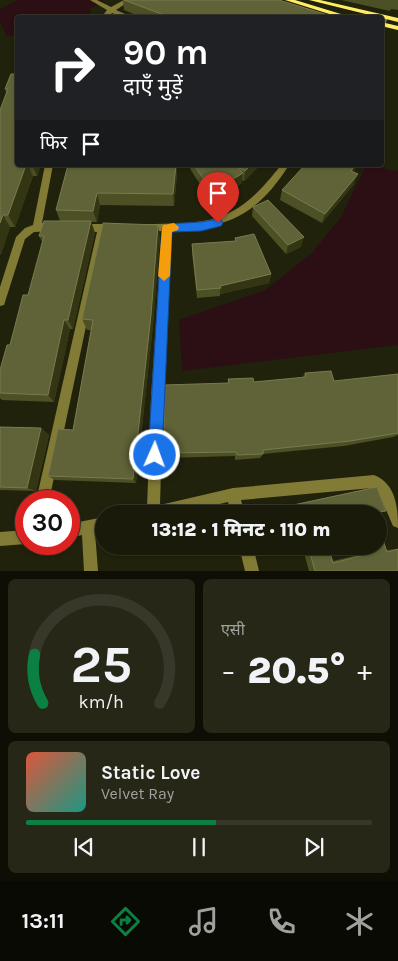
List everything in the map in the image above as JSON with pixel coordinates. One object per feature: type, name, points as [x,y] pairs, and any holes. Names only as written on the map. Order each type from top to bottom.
[{"type":"main road","points":[[288,0],[340,15]]},
{"type":"main road","points":[[312,0],[374,15]]},
{"type":"main road","points":[[386,18],[398,20]]},
{"type":"main road","points":[[384,25],[398,28]]},
{"type":"street","points":[[92,0],[124,15]]},
{"type":"street","points":[[107,15],[111,10],[128,0]]},
{"type":"street","points":[[384,22],[386,18]]},
{"type":"street","points":[[37,227],[49,167]]},
{"type":"street","points":[[139,228],[201,226],[231,218],[248,208],[260,197],[283,167]]},
{"type":"street","points":[[0,302],[21,237],[28,230],[37,227],[121,228]]},
{"type":"street","points":[[44,490],[102,228]]},
{"type":"street","points":[[151,505],[167,228]]},
{"type":"street","points":[[186,505],[233,494],[374,481],[386,493],[398,521]]},
{"type":"street","points":[[233,494],[236,505]]},
{"type":"street","points":[[80,529],[95,526]]},
{"type":"street","points":[[88,528],[91,571]]},
{"type":"street","points":[[0,539],[15,538]]},
{"type":"street","points":[[248,555],[252,571]]},
{"type":"shaded area","points":[[17,0],[101,0],[104,2],[91,8],[89,15],[15,15],[15,37],[7,36],[0,22],[0,9]]},
{"type":"shaded area","points":[[366,167],[398,171],[398,345],[182,371],[179,320],[265,290],[312,253],[341,217]]},
{"type":"building","points":[[124,0],[279,0],[328,15],[164,15]]},
{"type":"building","points":[[11,74],[15,74],[15,167],[25,167],[8,215],[3,215],[0,223],[0,110],[8,89],[5,89]]},
{"type":"building","points":[[67,167],[176,167],[173,194],[97,193],[93,211],[56,210]]},
{"type":"building","points":[[195,167],[237,167],[243,173],[225,184],[211,190]]},
{"type":"building","points":[[238,167],[249,167],[245,171]]},
{"type":"building","points":[[303,167],[354,167],[351,171],[358,174],[325,214],[282,190]]},
{"type":"building","points":[[268,200],[304,237],[288,245],[253,207]]},
{"type":"building","points":[[44,221],[91,221],[68,320],[64,320],[48,395],[0,393],[0,370],[7,345],[10,345],[23,295],[28,295],[44,236],[39,236]]},
{"type":"building","points":[[103,223],[158,225],[151,315],[133,479],[48,476],[58,429],[73,430],[93,320],[82,319]]},
{"type":"building","points":[[254,234],[271,274],[220,286],[221,288],[197,290],[192,244],[236,241],[235,238]]},
{"type":"building","points":[[331,371],[334,381],[398,374],[398,433],[350,441],[263,450],[263,454],[237,455],[236,452],[164,453],[164,385],[229,383],[228,379],[253,378],[254,382],[306,377],[305,373]]},
{"type":"building","points":[[0,427],[41,428],[27,488],[0,487]]},
{"type":"building","points":[[377,487],[384,505],[293,505]]},
{"type":"building","points":[[398,549],[398,571],[315,571],[311,555],[331,555],[333,563],[364,555],[387,555],[387,552]]},
{"type":"slow traffic","points":[[164,276],[167,228],[174,227]]},
{"type":"route","points":[[155,455],[167,228],[218,223]]}]
